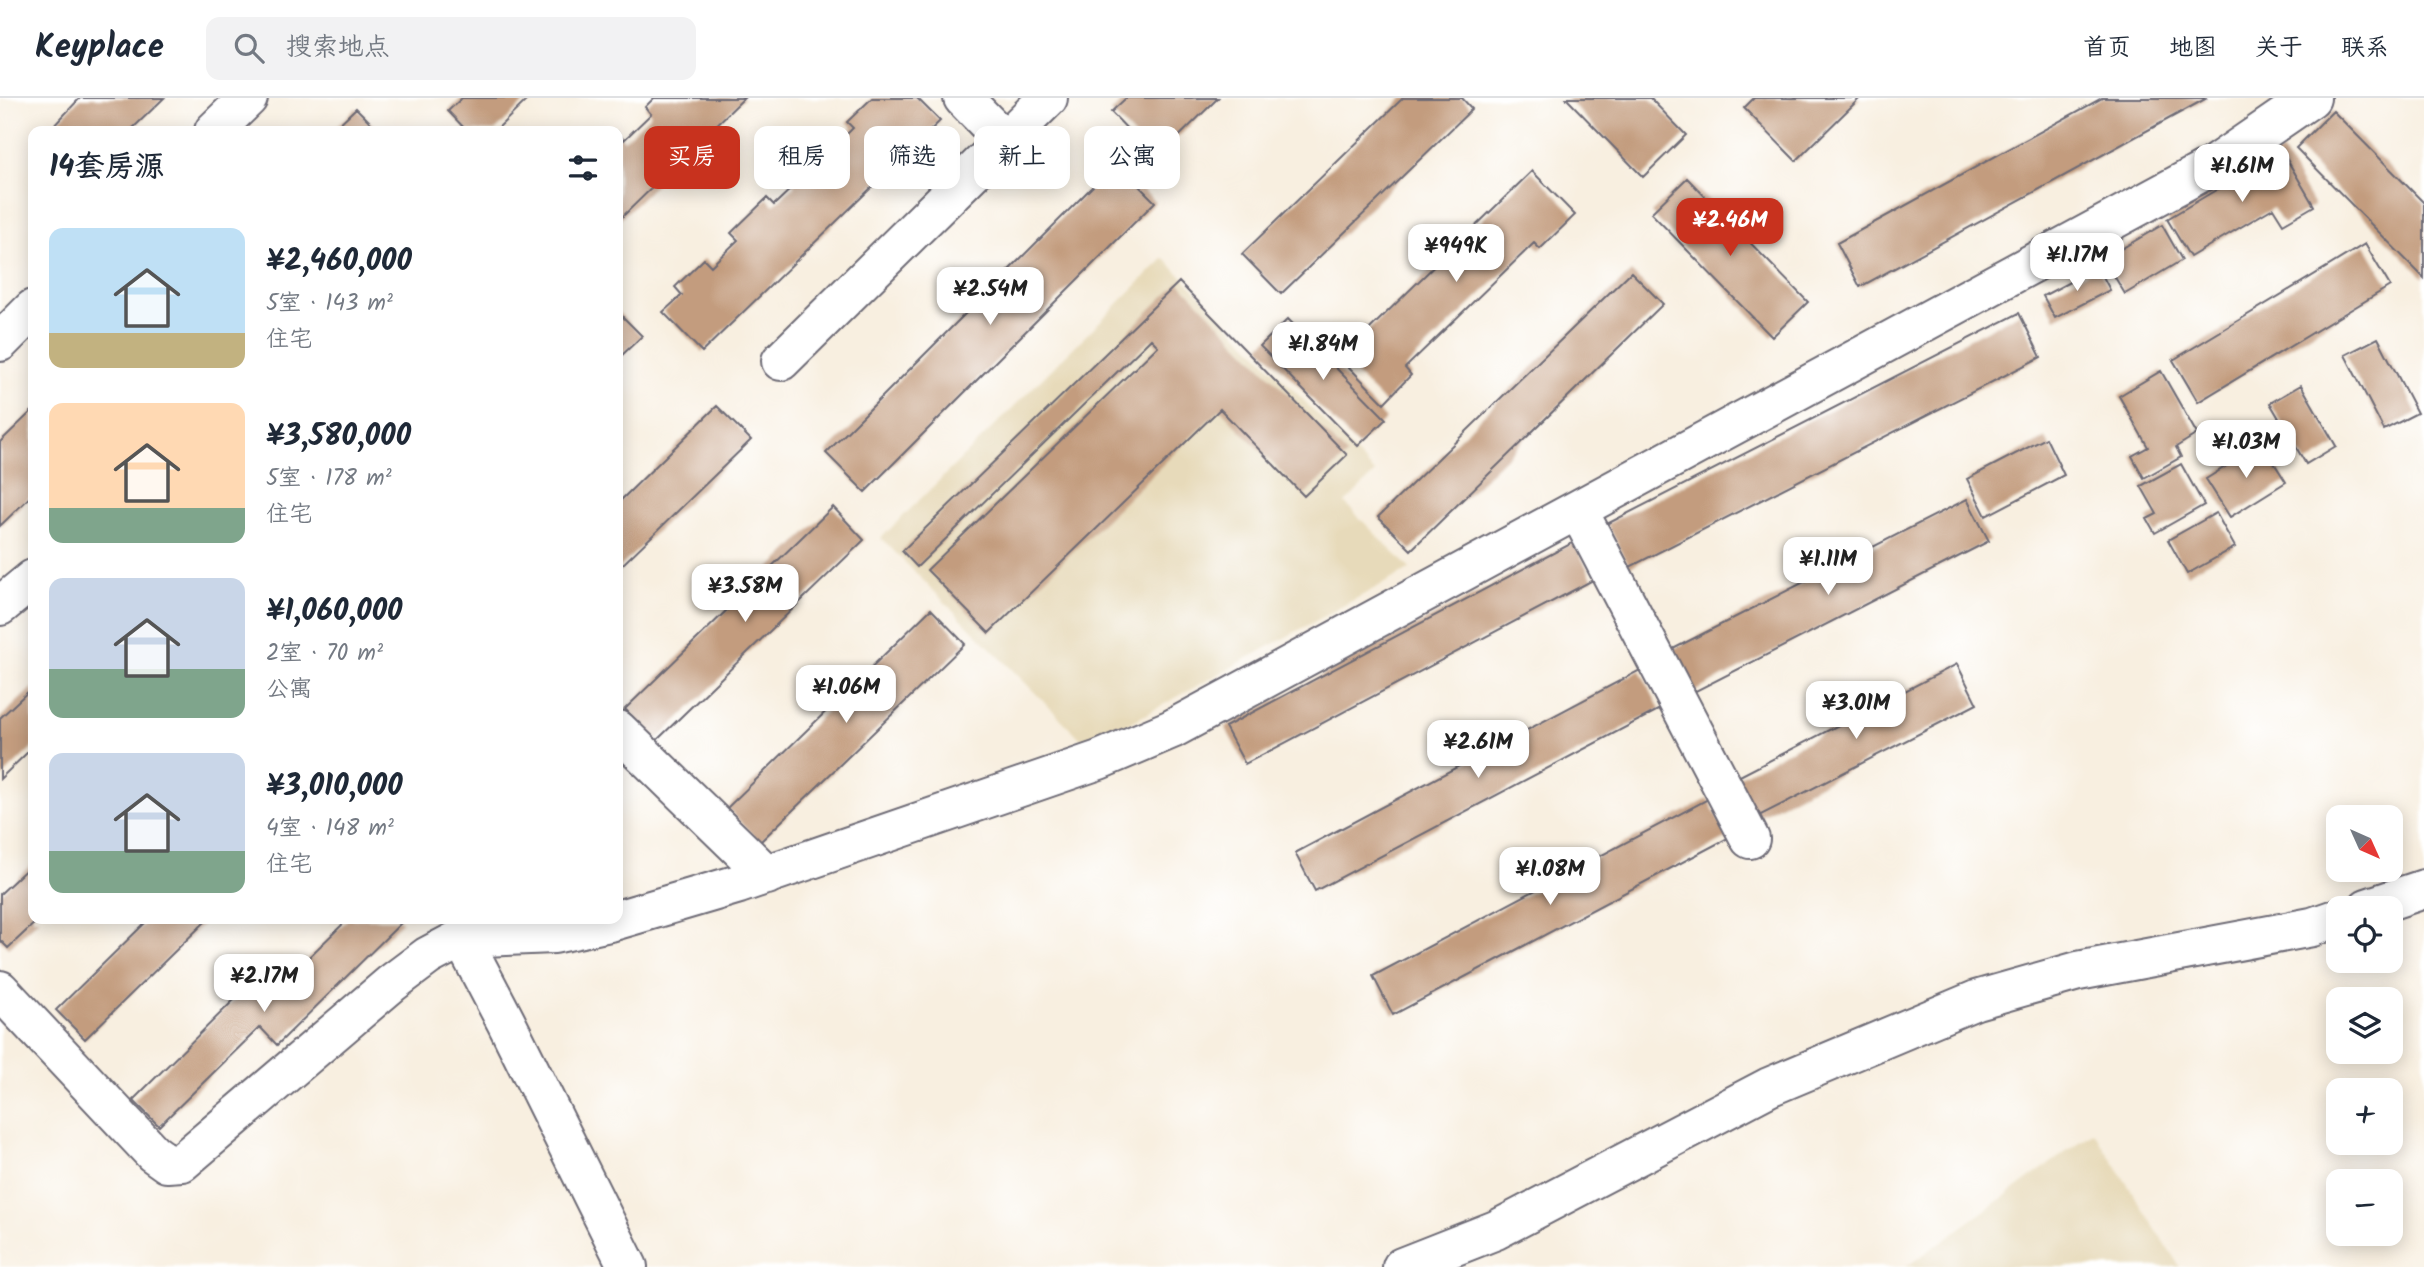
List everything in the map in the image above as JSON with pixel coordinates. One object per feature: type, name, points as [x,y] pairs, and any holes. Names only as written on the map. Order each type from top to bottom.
[{"type":"street","points":[[219,126],[248,98]]},
{"type":"street","points":[[963,98],[990,126]]},
{"type":"street","points":[[1020,126],[1048,98]]},
{"type":"street","points":[[623,918],[767,875],[1099,760],[1172,729],[2211,167],[2312,98]]},
{"type":"street","points":[[781,361],[974,171]]},
{"type":"street","points":[[0,342],[28,314]]},
{"type":"street","points":[[1578,510],[1750,839]]},
{"type":"street","points":[[0,606],[28,583]]},
{"type":"street","points":[[623,735],[767,875]]},
{"type":"street","points":[[2403,896],[2424,889]]},
{"type":"street","points":[[1402,1267],[1496,1230],[1769,1087],[1976,1000],[2078,971],[2326,922]]},
{"type":"street","points":[[0,990],[153,1153],[167,1163],[174,1163],[182,1162],[454,933],[554,934],[601,924]]},
{"type":"street","points":[[454,933],[506,1022],[628,1267]]},
{"type":"shaded area","points":[[1164,258],[1375,473],[1345,503],[1410,569],[1088,746],[881,538]]},
{"type":"shaded area","points":[[2094,1132],[2180,1267],[1906,1267]]},
{"type":"building","points":[[80,98],[164,98],[135,126],[54,126]]},
{"type":"building","points":[[462,98],[529,98],[500,126],[462,126],[448,111]]},
{"type":"building","points":[[654,98],[744,98],[715,126],[644,126],[644,189],[651,189],[623,216],[623,139],[651,114],[645,107]]},
{"type":"building","points":[[872,98],[917,98],[940,121],[935,126],[864,126],[864,189],[870,189],[702,352],[663,312],[682,295],[675,287],[704,259],[711,266],[738,240],[731,233],[767,198],[774,205],[791,189],[850,189],[850,131],[853,128],[847,122]]},
{"type":"building","points":[[1126,98],[1218,98],[1180,135],[1180,126],[1124,126],[1111,112]]},
{"type":"building","points":[[1403,98],[1462,98],[1472,109],[1281,294],[1242,254]]},
{"type":"building","points":[[1566,98],[1650,98],[1686,135],[1643,177]]},
{"type":"building","points":[[1754,98],[1860,98],[1796,161],[1744,108]]},
{"type":"building","points":[[2102,98],[2207,98],[1860,287],[1837,243]]},
{"type":"building","points":[[356,108],[374,126],[337,126]]},
{"type":"building","points":[[2333,111],[2424,203],[2424,278],[2296,148]]},
{"type":"building","points":[[2282,151],[2314,206],[2283,224],[2273,208],[2190,257],[2167,219]]},
{"type":"building","points":[[1532,171],[1575,215],[1540,249],[1534,243],[1405,368],[1411,375],[1384,403],[1340,358]]},
{"type":"building","points":[[1687,178],[1808,302],[1772,337],[1651,213]]},
{"type":"building","points":[[1090,189],[1142,189],[1155,202],[865,492],[826,453]]},
{"type":"building","points":[[2162,225],[2182,260],[2125,294],[2104,259]]},
{"type":"building","points":[[2365,244],[2390,286],[2198,402],[2173,360]]},
{"type":"building","points":[[2098,267],[2110,290],[2055,318],[2043,296]]},
{"type":"building","points":[[1631,272],[1663,304],[1411,550],[1378,517]]},
{"type":"building","points":[[1179,282],[1347,455],[1304,496],[1220,409],[989,633],[927,570],[1158,346],[1151,339],[917,567],[902,551]]},
{"type":"building","points":[[2019,313],[2041,357],[1630,567],[1607,524]]},
{"type":"building","points":[[623,317],[642,336],[623,354]]},
{"type":"building","points":[[1288,319],[1386,419],[1358,446],[1260,346]]},
{"type":"building","points":[[2378,338],[2417,413],[2384,430],[2345,355]]},
{"type":"building","points":[[2161,371],[2197,434],[2176,447],[2181,457],[2144,478],[2132,456],[2148,447],[2119,396]]},
{"type":"building","points":[[2301,385],[2336,446],[2306,464],[2270,403]]},
{"type":"building","points":[[717,406],[751,440],[623,564],[623,498]]},
{"type":"building","points":[[28,415],[28,499],[0,526],[0,442]]},
{"type":"building","points":[[2046,438],[2064,475],[1986,516],[1967,479]]},
{"type":"building","points":[[2262,444],[2286,482],[2230,517],[2206,479]]},
{"type":"building","points":[[2181,464],[2204,505],[2155,533],[2147,519],[2157,514],[2141,486]]},
{"type":"building","points":[[1967,499],[1989,541],[1688,695],[1667,652]]},
{"type":"building","points":[[833,507],[864,540],[656,741],[625,709]]},
{"type":"building","points":[[2216,513],[2235,547],[2187,574],[2168,540]]},
{"type":"building","points":[[1574,542],[1593,580],[1245,764],[1225,727]]},
{"type":"building","points":[[931,609],[965,644],[760,842],[727,808]]},
{"type":"building","points":[[1957,664],[1977,704],[1755,818],[1734,779]]},
{"type":"building","points":[[1640,670],[1660,709],[1315,891],[1295,853]]},
{"type":"building","points":[[28,692],[28,752],[0,779],[0,718]]},
{"type":"building","points":[[1708,799],[1728,838],[1393,1015],[1373,976]]},
{"type":"building","points":[[28,868],[28,924],[34,924],[8,948],[0,940],[0,894]]},
{"type":"building","points":[[144,924],[203,924],[85,1039],[56,1010]]},
{"type":"building","points":[[343,924],[400,924],[277,1045],[260,1027],[159,1126],[133,1100],[256,978],[271,994]]}]
